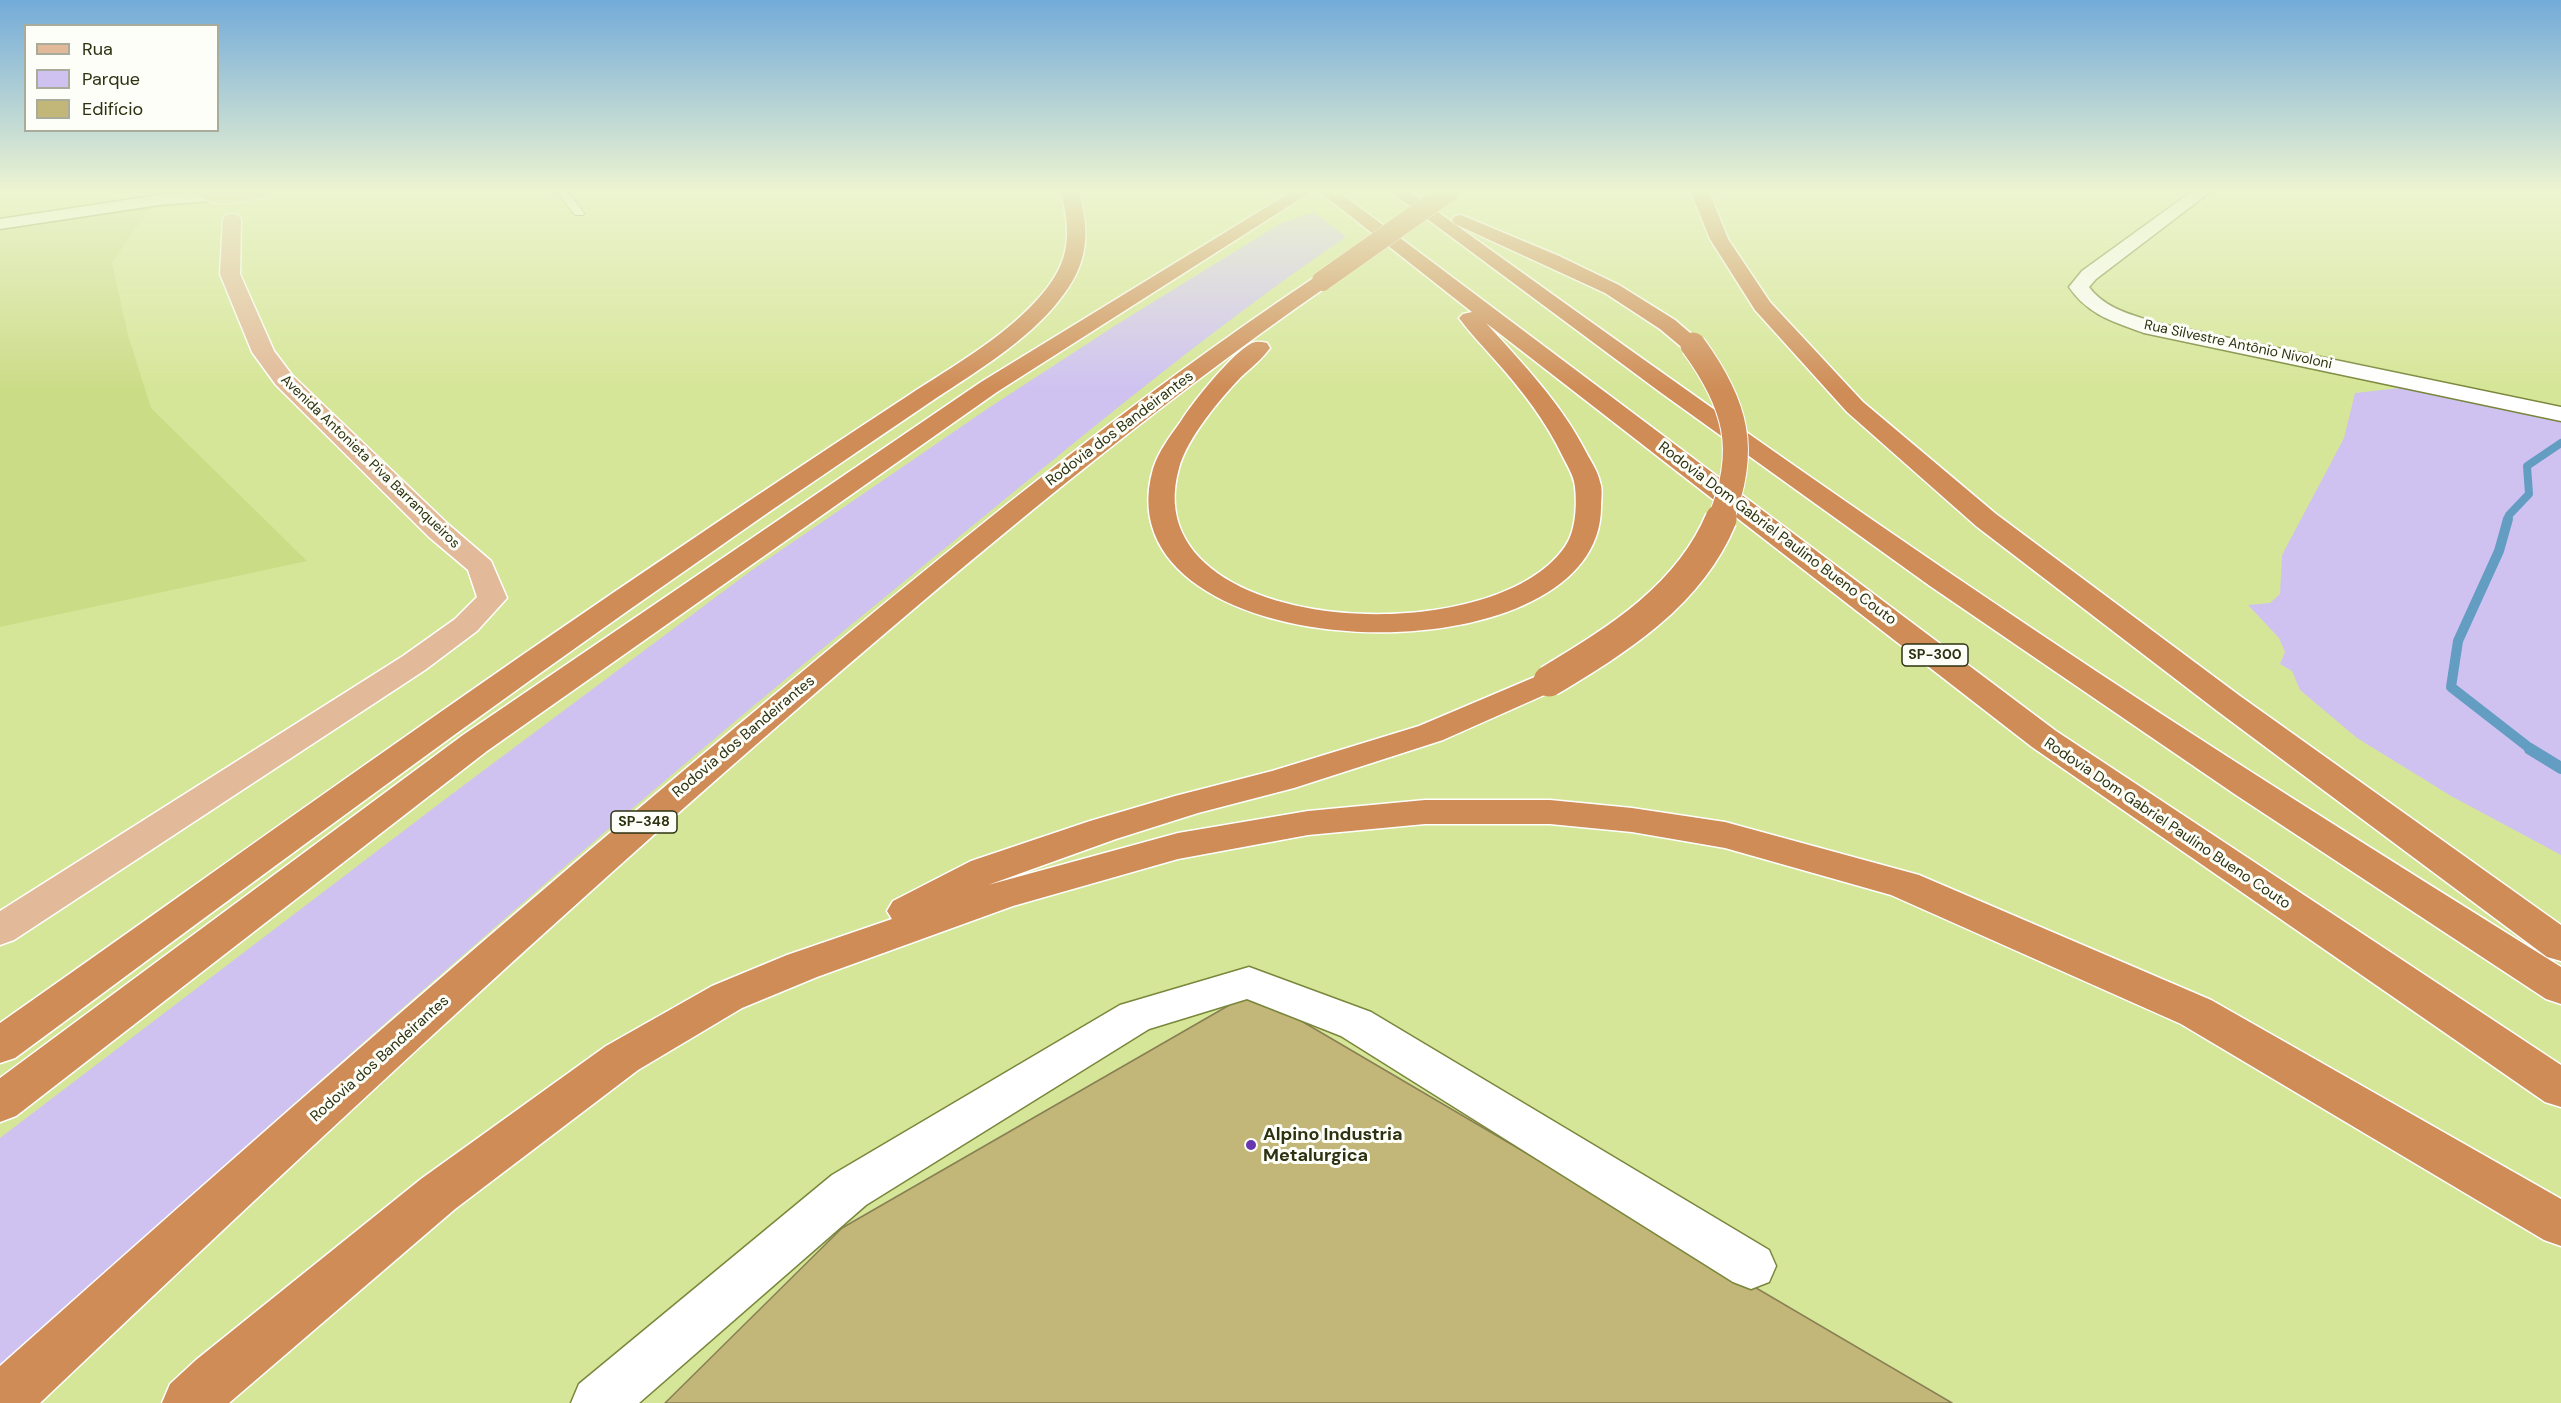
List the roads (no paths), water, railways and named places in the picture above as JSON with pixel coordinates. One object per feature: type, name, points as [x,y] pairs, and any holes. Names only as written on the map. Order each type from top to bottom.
[{"type":"highway","points":[[0,1046],[354,790],[708,541],[1013,336],[1054,296],[1073,257]]},
{"type":"highway","points":[[0,1103],[475,743],[989,387],[1197,257]]},
{"type":"highway","name":"Rodovia dos Bandeirantes","points":[[0,1403],[137,1276],[669,799],[995,526],[1126,422],[1356,257]]},
{"type":"highway","name":"Rodovia Dom Gabriel Paulino Bueno Couto","points":[[1414,257],[2044,740],[2561,1089]]},
{"type":"highway","points":[[1489,257],[1637,366],[1941,580],[2330,840],[2561,988]]},
{"type":"highway","points":[[802,966],[985,870],[1167,810],[1281,780],[1431,733],[1550,681],[1619,637],[1673,591],[1702,556],[1722,516],[1734,481],[1737,449],[1734,424],[1720,380],[1693,345],[1663,319],[1616,291],[1543,257]]},
{"type":"highway","points":[[1731,257],[1762,306],[1864,414],[1986,520],[2228,703],[2561,946]]},
{"type":"highway","points":[[1311,289],[1270,338],[1219,384],[1190,424],[1167,466],[1161,503],[1171,539],[1194,569],[1214,582],[1238,595],[1285,613],[1317,620],[1353,623],[1454,617],[1496,606],[1525,594],[1546,582],[1568,562],[1580,546],[1588,523],[1588,484],[1567,435],[1522,378],[1419,261]]},
{"type":"highway","points":[[189,1403],[214,1379],[438,1194],[622,1058],[727,997],[802,966],[1001,895],[1178,846],[1308,823],[1425,812],[1550,812],[1632,820],[1725,835],[1811,856],[1905,885],[1983,917],[2196,1012],[2561,1224]]},
{"type":"main road","name":"Avenida Antonieta Piva Barranqueiros","points":[[0,930],[414,663],[466,625],[492,598],[481,567],[439,531],[284,380],[263,352],[230,274],[231,257]]},
{"type":"street","name":"Rua Silvestre Antônio Nivoloni","points":[[2113,257],[2089,275],[2079,287],[2084,297],[2109,314],[2152,328],[2561,414]]},
{"type":"street","points":[[598,1403],[849,1190],[1135,1017],[1249,983],[1356,1024],[1751,1266]]},
{"type":"waterway","points":[[2507,520],[2529,494],[2527,466],[2561,443]]},
{"type":"waterway","points":[[2508,519],[2499,551],[2458,641],[2451,687],[2532,750]]},
{"type":"waterway","points":[[2530,749],[2561,768]]},
{"type":"place","name":"Alpino Industria Metalurgica","points":[[1251,1145]]}]
